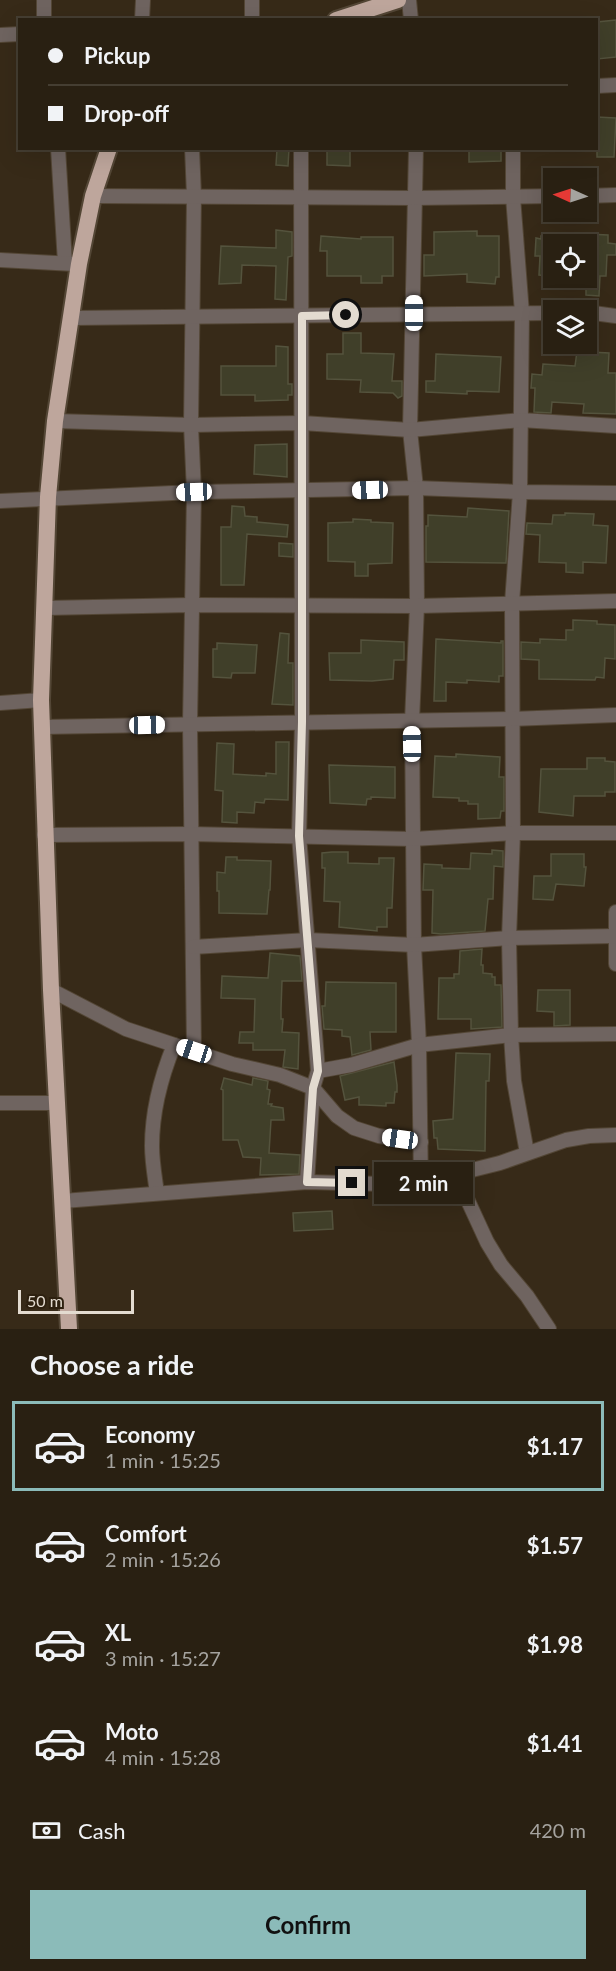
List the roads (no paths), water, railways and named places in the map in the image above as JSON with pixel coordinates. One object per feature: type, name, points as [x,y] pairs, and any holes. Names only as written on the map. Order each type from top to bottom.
[{"type":"highway","points":[[342,18],[398,0]]},
{"type":"highway","points":[[69,1329],[51,990],[41,700],[48,497],[55,421],[71,318],[72,264],[108,150]]},
{"type":"street","points":[[44,0],[44,18]]},
{"type":"street","points":[[142,18],[143,0]]},
{"type":"street","points":[[252,0],[252,18]]},
{"type":"street","points":[[409,0],[411,18]]},
{"type":"street","points":[[0,35],[18,34]]},
{"type":"street","points":[[598,86],[616,85]]},
{"type":"street","points":[[0,260],[72,264],[58,150]]},
{"type":"street","points":[[192,150],[194,196],[191,425],[194,492],[190,724],[194,1051]]},
{"type":"street","points":[[301,150],[302,722],[299,836],[318,1071],[313,1088],[307,1182]]},
{"type":"street","points":[[416,150],[410,430],[416,488],[417,606],[412,720],[414,945],[419,1045],[421,1185]]},
{"type":"street","points":[[513,150],[513,197],[522,314],[520,492],[512,603],[513,833],[509,938],[514,1081],[526,1153]]},
{"type":"street","points":[[597,196],[616,195]]},
{"type":"street","points":[[93,196],[414,198],[543,196]]},
{"type":"street","points":[[71,318],[543,313]]},
{"type":"street","points":[[597,313],[616,316]]},
{"type":"street","points":[[55,421],[191,425],[302,423],[410,430],[521,420],[616,426]]},
{"type":"street","points":[[0,501],[194,492],[416,488],[616,493]]},
{"type":"street","points":[[45,608],[302,604],[417,606],[616,601]]},
{"type":"street","points":[[0,703],[41,700]]},
{"type":"street","points":[[41,727],[511,719],[616,715]]},
{"type":"street","points":[[45,835],[191,834],[413,839],[513,833],[616,833]]},
{"type":"street","points":[[616,912],[616,963]]},
{"type":"street","points":[[193,947],[308,940],[414,945],[509,938],[616,936]]},
{"type":"street","points":[[51,990],[126,1029],[313,1088],[337,1116],[354,1128],[379,1136],[421,1142]]},
{"type":"street","points":[[318,1071],[351,1065],[419,1045],[511,1035],[616,1034]]},
{"type":"street","points":[[156,1193],[152,1147],[155,1110],[164,1070],[174,1045]]},
{"type":"street","points":[[0,1103],[57,1103]]},
{"type":"street","points":[[63,1201],[307,1182],[421,1185],[458,1177],[472,1170],[566,1140],[616,1135]]},
{"type":"street","points":[[458,1177],[487,1242],[501,1265],[527,1296],[549,1329]]}]
